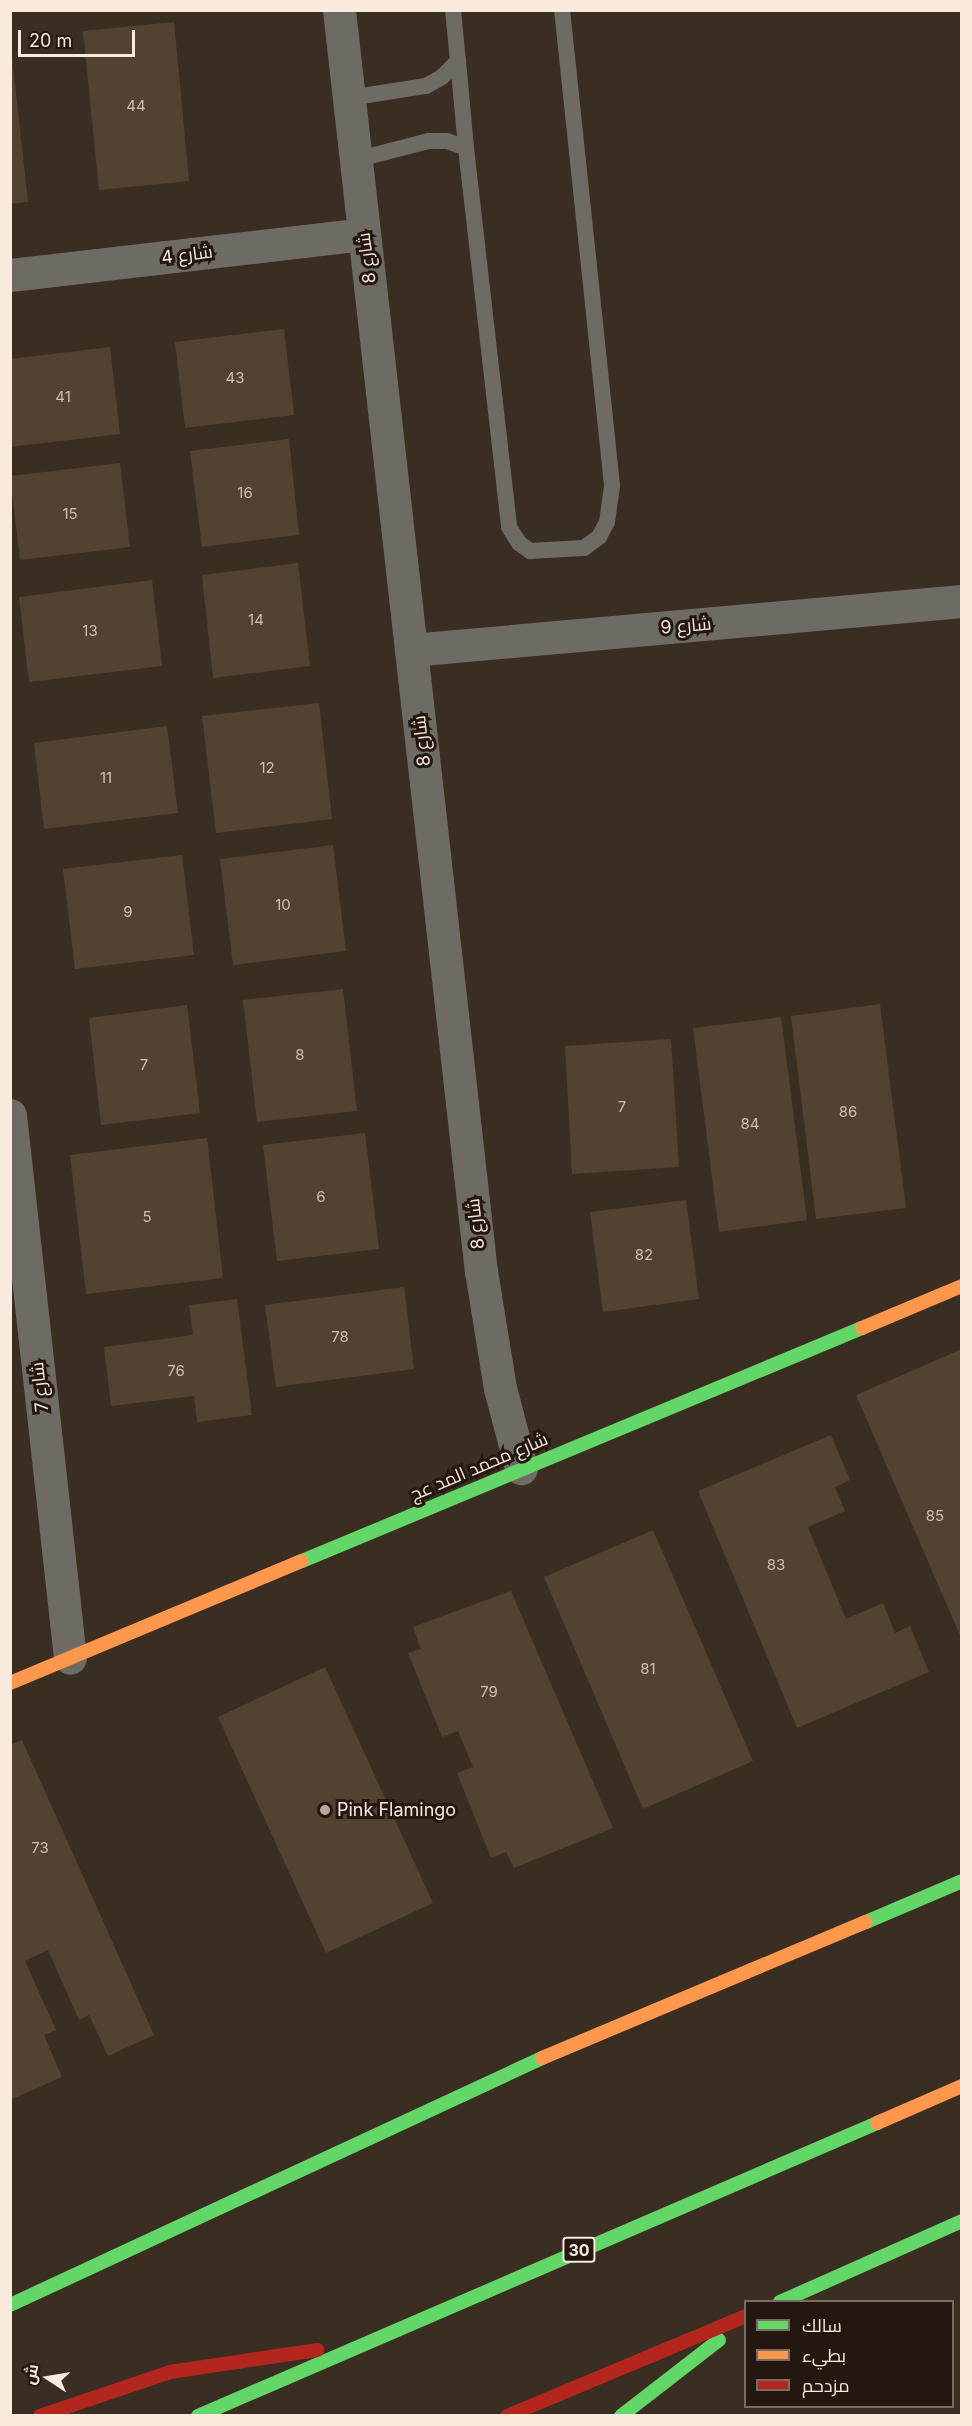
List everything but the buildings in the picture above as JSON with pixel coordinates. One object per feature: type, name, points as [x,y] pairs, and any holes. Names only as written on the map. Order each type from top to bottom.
[{"type":"main road","name":"شارع محمد المد عج","points":[[10,1683],[962,1286]]},
{"type":"main road","points":[[10,2305],[488,2081],[962,1881]]},
{"type":"main road","name":"30","points":[[198,2415],[962,2086]]},
{"type":"main road","points":[[782,2300],[962,2221]]},
{"type":"main road","points":[[507,2415],[744,2319]]},
{"type":"main road","points":[[621,2415],[744,2320]]},
{"type":"main road","points":[[40,2415],[170,2372],[360,2344]]},
{"type":"street","name":"شارع 8","points":[[339,10],[481,1271],[500,1388],[521,1468]]},
{"type":"street","name":"شارع 4","points":[[10,275],[364,234]]},
{"type":"street","name":"شارع 9","points":[[411,650],[962,601]]},
{"type":"street","name":"شارع 7","points":[[10,1116],[70,1658]]},
{"type":"lane","points":[[453,10],[466,148],[509,527],[519,543],[530,550],[584,548],[599,537],[607,522],[612,485],[562,10]]},
{"type":"lane","points":[[349,98],[426,86],[442,77],[458,61]]},
{"type":"lane","points":[[355,160],[429,141],[447,141],[466,148]]},
{"type":"traffic: fast","points":[[302,1561],[862,1328]]},
{"type":"traffic: fast","points":[[866,1922],[962,1881]]},
{"type":"traffic: fast","points":[[10,2305],[542,2058]]},
{"type":"traffic: fast","points":[[198,2416],[877,2123]]},
{"type":"traffic: fast","points":[[784,2300],[962,2221]]},
{"type":"traffic: fast","points":[[621,2416],[719,2340]]},
{"type":"traffic: slow","points":[[862,1328],[962,1286]]},
{"type":"traffic: slow","points":[[10,1683],[302,1561]]},
{"type":"traffic: slow","points":[[542,2058],[866,1922]]},
{"type":"traffic: slow","points":[[877,2123],[962,2086]]},
{"type":"traffic: jam","points":[[507,2416],[744,2317]]},
{"type":"traffic: jam","points":[[40,2416],[170,2372],[317,2350]]},
{"type":"place","name":"Pink Flamingo","points":[[325,1810]]}]
